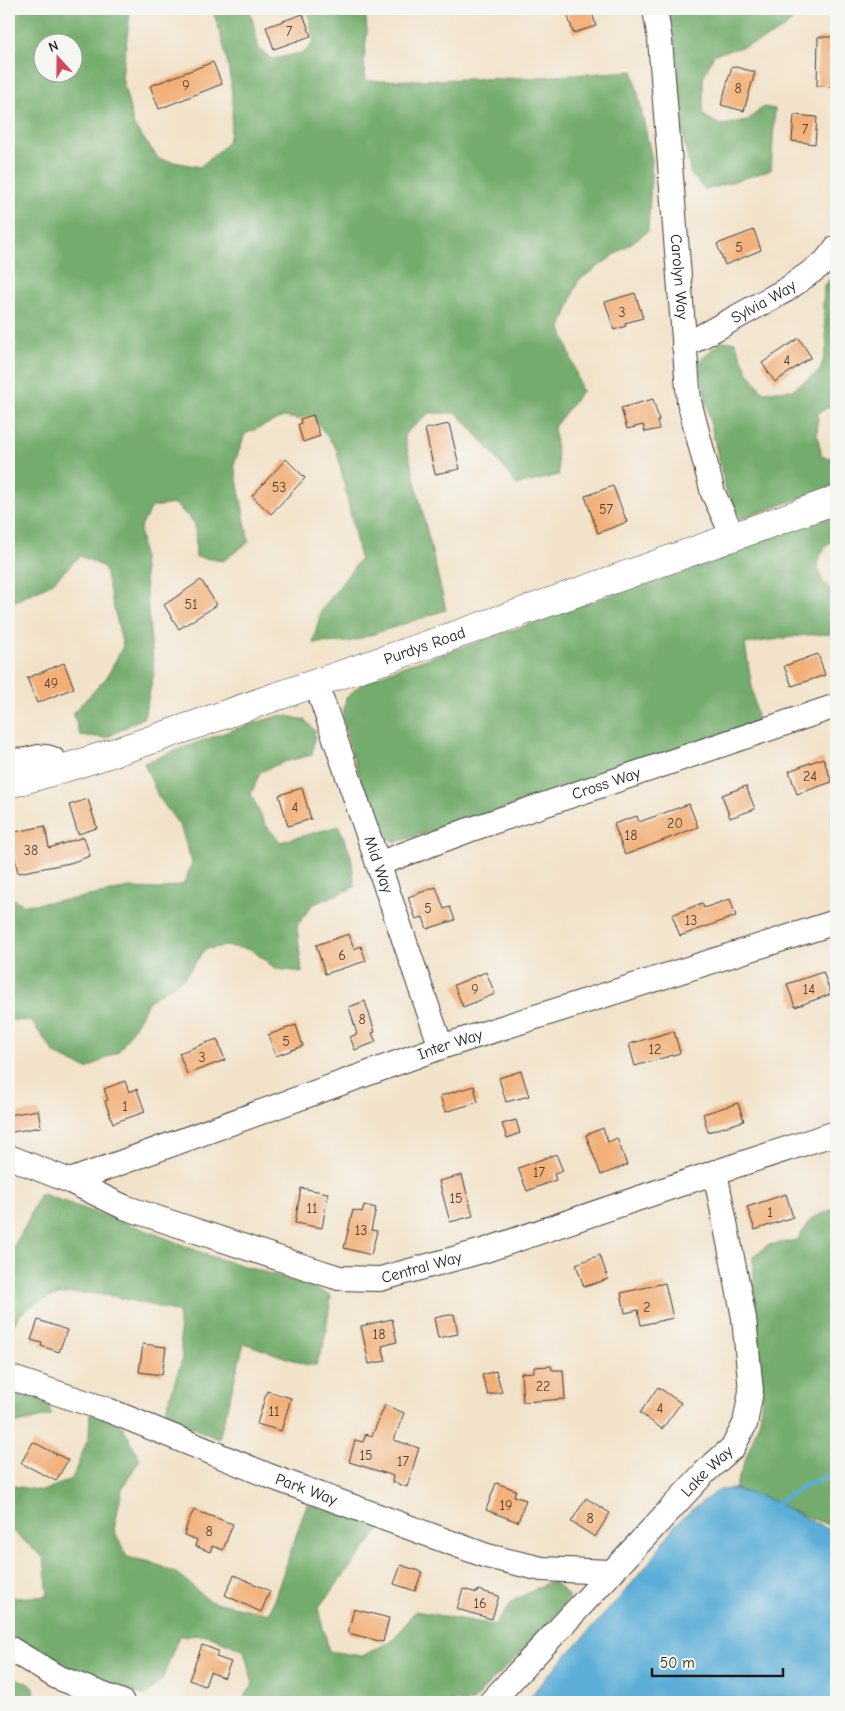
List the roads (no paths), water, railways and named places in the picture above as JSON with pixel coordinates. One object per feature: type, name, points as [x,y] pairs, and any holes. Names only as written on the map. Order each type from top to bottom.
[{"type":"main road","name":"Purdys Road","points":[[9,784],[57,770],[316,683],[734,538],[836,500]]},
{"type":"street","name":"Carolyn Way","points":[[655,9],[660,40],[689,401],[712,493],[734,538]]},
{"type":"street","name":"Sylvia Way","points":[[684,346],[786,290],[825,262],[836,248]]},
{"type":"street","name":"Mid Way","points":[[316,683],[442,1047]]},
{"type":"street","name":"Cross Way","points":[[378,864],[469,830],[836,706]]},
{"type":"street","points":[[9,760],[48,757],[54,760],[57,770]]},
{"type":"street","name":"Inter Way","points":[[70,1181],[442,1047],[836,922]]},
{"type":"street","name":"Central Way","points":[[9,1157],[70,1181],[124,1207],[339,1278],[380,1279],[486,1250],[714,1172],[836,1133]]},
{"type":"street","name":"Lake Way","points":[[491,1702],[705,1472],[733,1447],[745,1424],[751,1390],[744,1318],[714,1172]]},
{"type":"street","name":"Park Way","points":[[9,1377],[108,1410],[272,1477],[487,1556],[542,1569],[611,1572]]},
{"type":"street","points":[[9,1648],[56,1677],[122,1702]]},
{"type":"water","points":[[734,1489],[766,1498],[836,1533],[836,1693],[831,1702],[526,1702],[648,1564],[676,1524],[695,1507],[719,1490]]},
{"type":"waterway","points":[[777,1503],[807,1484],[836,1474]]}]
